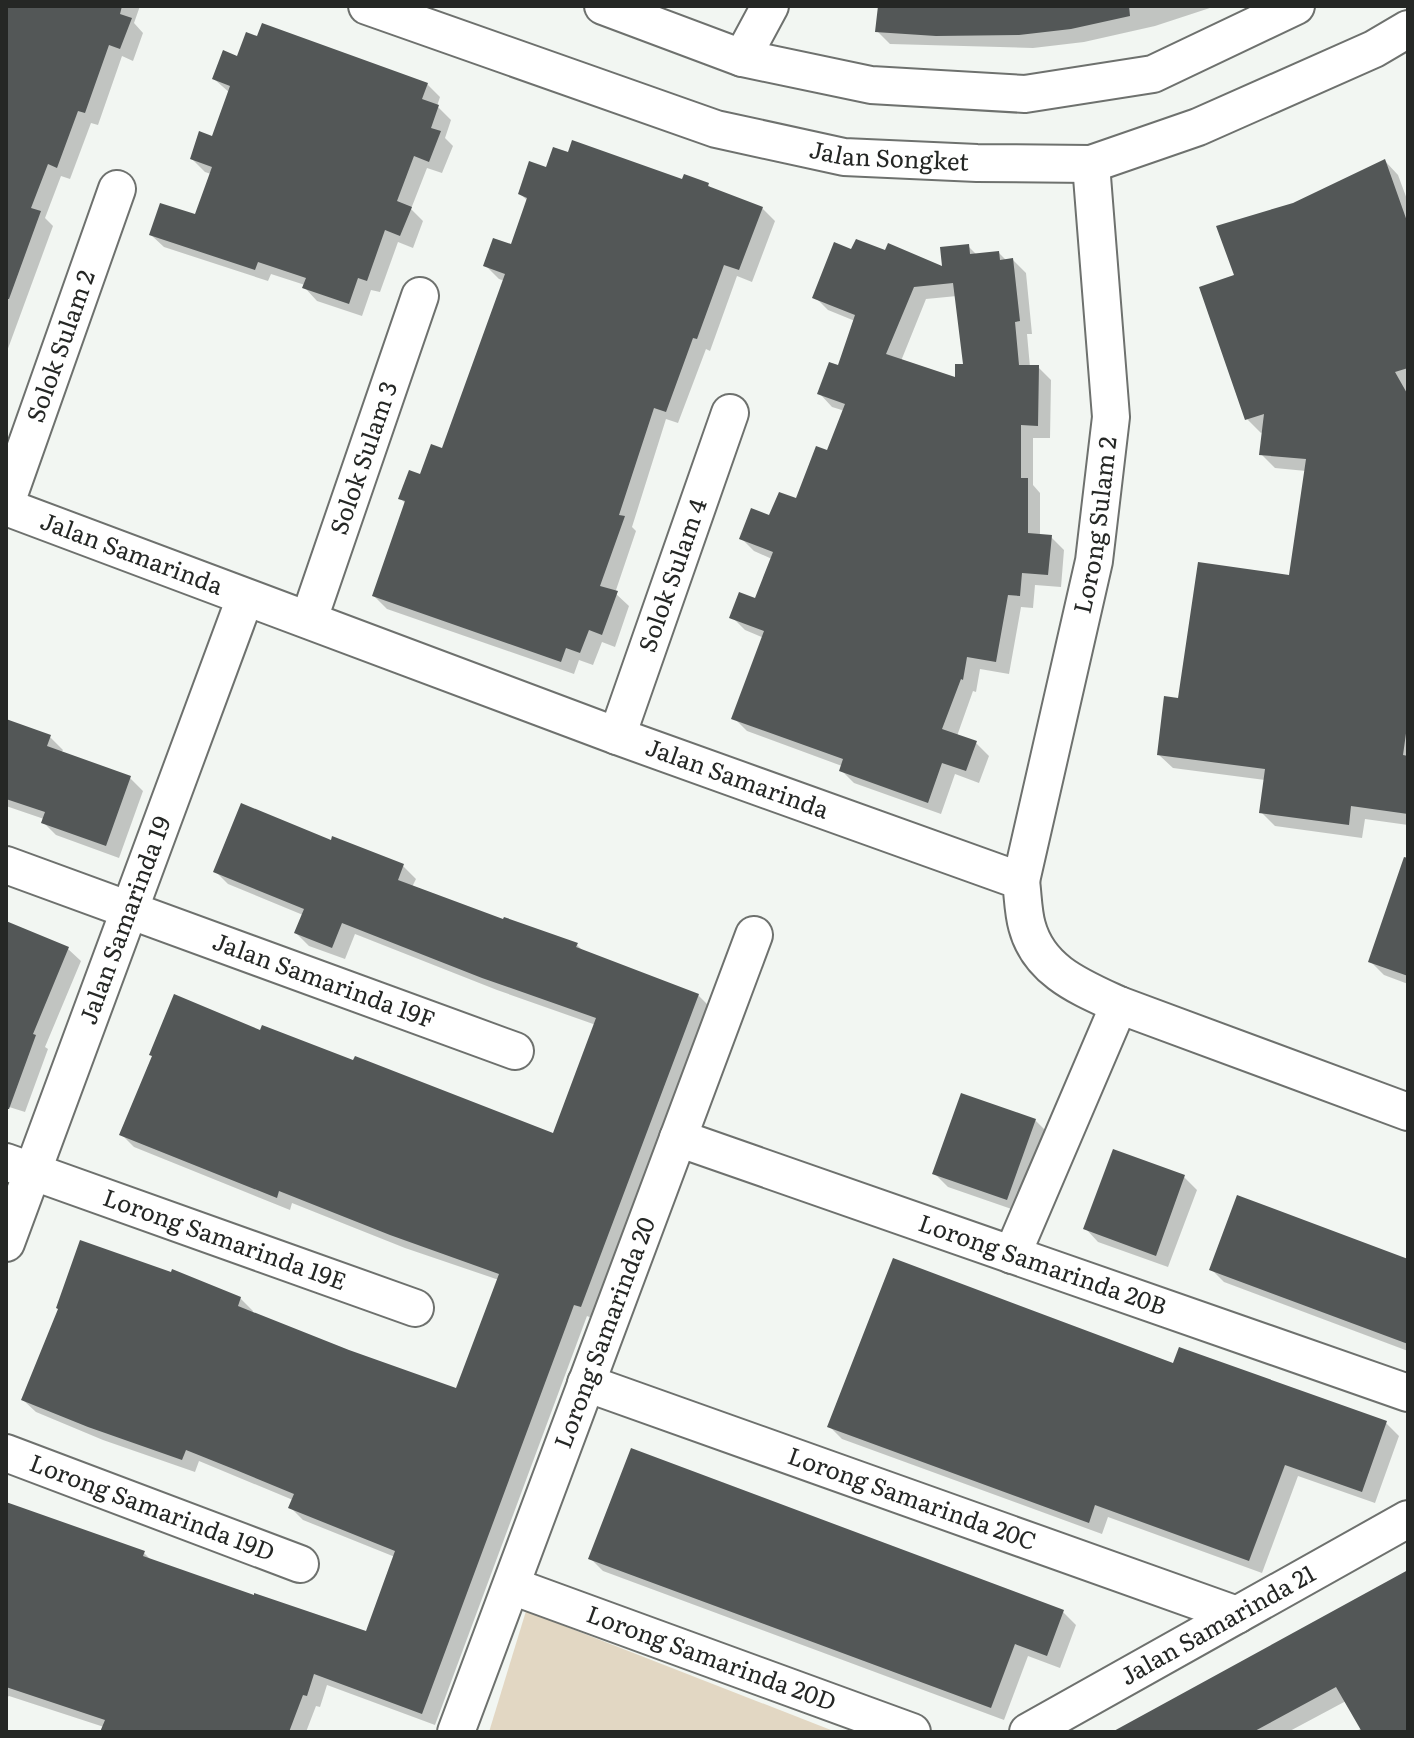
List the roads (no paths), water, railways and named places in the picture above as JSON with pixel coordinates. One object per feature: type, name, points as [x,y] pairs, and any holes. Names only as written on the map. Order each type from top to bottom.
[{"type":"street","name":"Jalan Songket","points":[[367,6],[716,129],[844,157],[977,163],[1091,164],[1198,127],[1374,49],[1408,29]]},
{"type":"street","points":[[603,6],[742,58],[871,85],[1025,94],[1153,74],[1296,6]]},
{"type":"street","points":[[742,58],[770,6]]},
{"type":"street","name":"Lorong Sulam 2","points":[[1021,881],[1094,561],[1111,417],[1091,164]]},
{"type":"street","name":"Solok Sulam 2","points":[[6,505],[117,189]]},
{"type":"street","name":"Solok Sulam 3","points":[[309,619],[420,296]]},
{"type":"street","name":"Solok Sulam 4","points":[[617,736],[730,413]]},
{"type":"street","name":"Jalan Samarinda","points":[[6,505],[245,598],[309,619],[617,736],[1021,881]]},
{"type":"street","name":"Jalan Samarinda 19","points":[[6,1243],[20,1167],[131,910],[245,598]]},
{"type":"street","name":"Jalan Samarinda 19F","points":[[6,865],[515,1051]]},
{"type":"street","points":[[1021,881],[1027,926],[1041,959],[1077,986],[1119,1005],[1408,1112]]},
{"type":"street","name":"Lorong Samarinda 20","points":[[456,1732],[754,935]]},
{"type":"street","points":[[1012,1255],[1119,1005]]},
{"type":"street","name":"Lorong Samarinda 20B","points":[[678,1138],[1408,1393]]},
{"type":"street","name":"Lorong Samarinda 19E","points":[[20,1167],[415,1308]]},
{"type":"street","name":"Lorong Samarinda 20C","points":[[586,1383],[1237,1615]]},
{"type":"street","name":"Lorong Samarinda 19D","points":[[6,1453],[300,1564]]},
{"type":"street","name":"Jalan Samarinda 21","points":[[1028,1732],[1408,1519]]},
{"type":"street","name":"Lorong Samarinda 20D","points":[[512,1586],[912,1732]]}]
